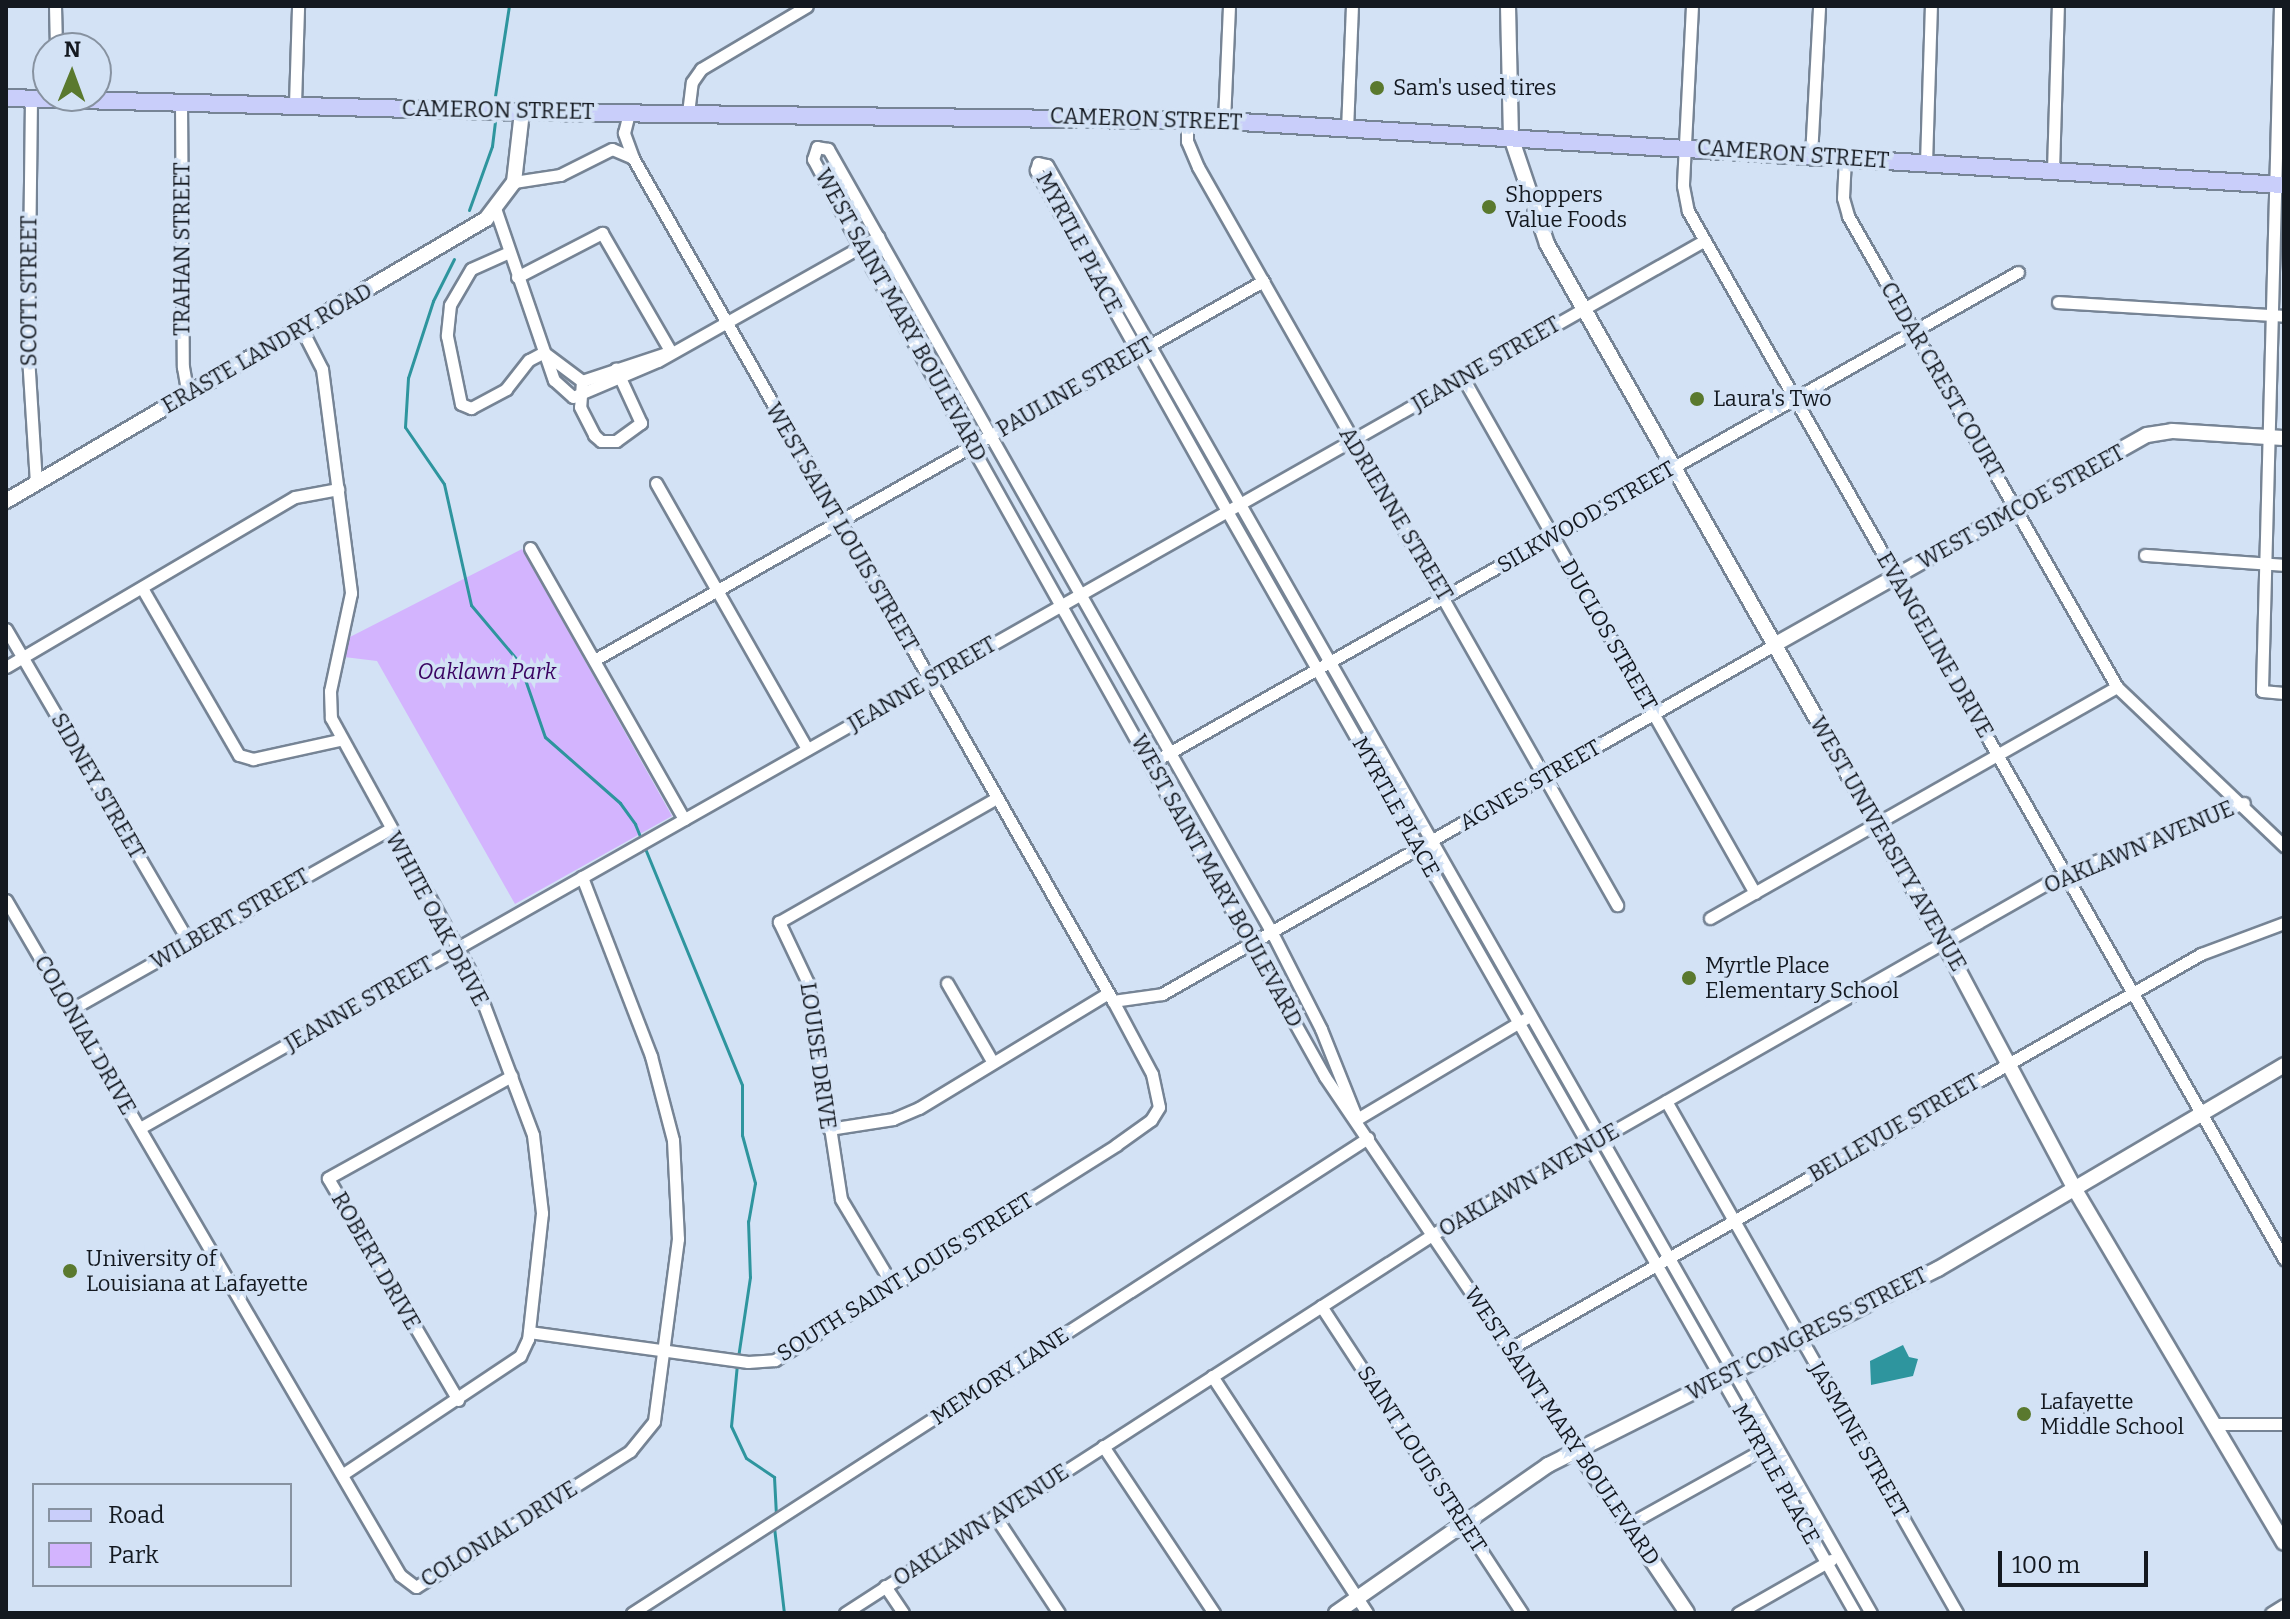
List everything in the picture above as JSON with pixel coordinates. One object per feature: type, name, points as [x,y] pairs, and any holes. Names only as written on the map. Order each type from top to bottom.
[{"type":"main road","name":"WEST UNIVERSITY AVENUE","points":[[1508,6],[1511,137],[1540,228],[1944,943],[2010,1062],[2074,1188],[2218,1424],[2284,1543]]},
{"type":"main road","name":"CAMERON STREET","points":[[6,98],[31,99]]},
{"type":"main road","name":"CAMERON STREET","points":[[112,100],[522,112],[1224,121],[2279,185]]},
{"type":"main road","name":"ERASTE LANDRY ROAD","points":[[6,501],[496,211],[514,182],[522,112]]},
{"type":"main road","name":"WEST SIMCOE STREET","points":[[1774,645],[2147,435],[2172,431],[2284,438]]},
{"type":"main road","name":"WEST CONGRESS STREET","points":[[1336,1613],[1577,1449],[1938,1269],[2284,1065]]},
{"type":"main road","name":"WEST SAINT MARY BOULEVARD","points":[[1577,1449],[1687,1613]]},
{"type":"street","points":[[55,6],[56,32]]},
{"type":"street","points":[[295,104],[298,6]]},
{"type":"street","points":[[688,113],[692,82],[701,69],[807,6]]},
{"type":"street","points":[[1224,121],[1229,6]]},
{"type":"street","points":[[1347,130],[1352,6]]},
{"type":"street","name":"EVANGELINE DRIVE","points":[[1692,6],[1685,199],[1794,399],[2284,1259]]},
{"type":"street","points":[[1811,156],[1819,6]]},
{"type":"street","points":[[1926,163],[1931,6]]},
{"type":"street","points":[[2053,171],[2058,6]]},
{"type":"street","points":[[2280,6],[2278,316],[2267,436],[2262,691],[2284,693]]},
{"type":"street","name":"SCOTT STREET","points":[[31,99],[28,356],[36,483]]},
{"type":"street","name":"TRAHAN STREET","points":[[181,102],[183,367],[188,395]]},
{"type":"street","points":[[629,113],[624,133],[633,158]]},
{"type":"street","name":"ADRIENNE STREET","points":[[1187,120],[1187,141],[1198,167],[1446,597],[1617,905]]},
{"type":"street","name":"WEST SAINT MARY BOULEVARD","points":[[1357,1119],[1321,1029],[1271,931],[828,149],[817,147],[813,159],[860,247],[1153,762],[1325,1077],[1435,1233],[1577,1449]]},
{"type":"street","points":[[514,182],[560,175],[612,149],[633,158]]},
{"type":"street","name":"WEST SAINT LOUIS STREET","points":[[633,158],[1110,997],[1152,1074],[1159,1107]]},
{"type":"street","name":"CEDAR CREST COURT","points":[[1845,158],[1844,208],[2117,687],[2244,803],[2284,846]]},
{"type":"street","name":"MYRTLE PLACE","points":[[1855,1613],[1761,1450],[1728,1376],[1669,1257],[1533,1015],[1047,165],[1038,163],[1036,170],[1227,511],[1657,1264],[1728,1376],[1775,1443],[1871,1613]]},
{"type":"street","points":[[496,211],[507,253],[559,387],[580,397]]},
{"type":"street","points":[[517,277],[602,233],[671,352]]},
{"type":"street","points":[[580,397],[619,374],[727,323],[878,237]]},
{"type":"street","name":"JEANNE STREET","points":[[140,1128],[1705,240]]},
{"type":"street","points":[[507,253],[471,269],[450,305],[447,336],[461,404],[471,408],[506,389],[529,360],[544,352]]},
{"type":"street","name":"SILKWOOD STREET","points":[[1153,762],[2018,272]]},
{"type":"street","name":"PAULINE STREET","points":[[596,659],[1263,281]]},
{"type":"street","points":[[2058,302],[2278,316]]},
{"type":"street","name":"WHITE OAK DRIVE","points":[[301,328],[322,369],[351,593],[330,691],[331,718],[339,740],[457,948],[533,1135],[541,1182],[541,1234],[529,1332],[514,1363],[343,1474]]},
{"type":"street","points":[[544,352],[582,381],[619,374]]},
{"type":"street","points":[[582,381],[580,397],[594,435],[601,441],[616,441],[641,423],[619,374]]},
{"type":"street","name":"DUCLOS STREET","points":[[1463,378],[1755,893]]},
{"type":"street","points":[[656,483],[807,749]]},
{"type":"street","points":[[6,667],[295,497],[338,489]]},
{"type":"street","points":[[530,548],[596,659],[684,819]]},
{"type":"street","points":[[2145,555],[2284,565]]},
{"type":"street","points":[[142,588],[243,758],[339,740]]},
{"type":"street","name":"SIDNEY STREET","points":[[6,629],[189,942]]},
{"type":"street","name":"AGNES STREET","points":[[829,1129],[902,1116],[992,1061],[1110,997],[1162,994],[1774,645]]},
{"type":"street","points":[[1710,918],[2117,687]]},
{"type":"street","name":"LOUISE DRIVE","points":[[893,1286],[841,1199],[808,983],[779,922],[996,798]]},
{"type":"street","name":"OAKLAWN AVENUE","points":[[845,1613],[1435,1233],[2065,873],[2244,803]]},
{"type":"street","name":"WILBERT STREET","points":[[70,1010],[390,829]]},
{"type":"street","name":"COLONIAL DRIVE","points":[[6,900],[400,1575],[419,1587],[644,1440],[654,1421],[678,1239],[673,1140],[651,1056],[582,877]]},
{"type":"street","name":"BELLEVUE STREET","points":[[1511,1348],[2201,954],[2284,923]]},
{"type":"street","points":[[947,983],[992,1061]]},
{"type":"street","points":[[1357,1119],[1533,1015]]},
{"type":"street","name":"ROBERT DRIVE","points":[[458,1400],[328,1178],[511,1076]]},
{"type":"street","name":"JASMINE STREET","points":[[1666,1101],[1957,1613]]},
{"type":"street","name":"SOUTH SAINT LOUIS STREET","points":[[529,1332],[770,1361],[1146,1124],[1159,1107]]},
{"type":"street","name":"MEMORY LANE","points":[[632,1613],[1368,1138]]},
{"type":"street","name":"SAINT LOUIS STREET","points":[[1321,1306],[1522,1613]]},
{"type":"street","points":[[1212,1376],[1367,1613]]},
{"type":"street","points":[[2218,1424],[2284,1424]]},
{"type":"street","points":[[1627,1525],[1775,1443]]},
{"type":"street","points":[[1103,1446],[1214,1613]]},
{"type":"street","points":[[995,1516],[1059,1613]]},
{"type":"street","points":[[1738,1613],[1838,1556]]},
{"type":"street","points":[[885,1586],[903,1613]]},
{"type":"street","points":[[2271,1613],[2284,1605]]},
{"type":"green space","name":"Oaklawn Park","points":[[522,549],[672,816],[515,904],[377,661],[344,657],[346,639]]},
{"type":"water","points":[[1903,1345],[1909,1357],[1918,1359],[1913,1376],[1871,1385],[1870,1361]]},
{"type":"waterway","points":[[495,96],[509,6]]},
{"type":"waterway","points":[[469,210],[492,146],[495,122]]},
{"type":"waterway","points":[[454,259],[433,301],[408,378],[405,427],[444,484],[471,605],[519,662],[545,737],[620,803],[635,824],[742,1085],[742,1135],[755,1183],[748,1221],[750,1277],[738,1357]]},
{"type":"waterway","points":[[737,1364],[731,1426],[746,1458],[774,1477],[776,1516]]},
{"type":"waterway","points":[[774,1527],[784,1613]]},
{"type":"place","name":"Sam's used tires","points":[[1377,88]]},
{"type":"place","name":"Shoppers Value Foods","points":[[1489,207]]},
{"type":"place","name":"Laura's Two","points":[[1697,399]]},
{"type":"place","name":"Myrtle Place Elementary School","points":[[1689,978]]},
{"type":"place","name":"University of Louisiana at Lafayette","points":[[70,1271]]},
{"type":"place","name":"Lafayette Middle School","points":[[2024,1414]]}]
